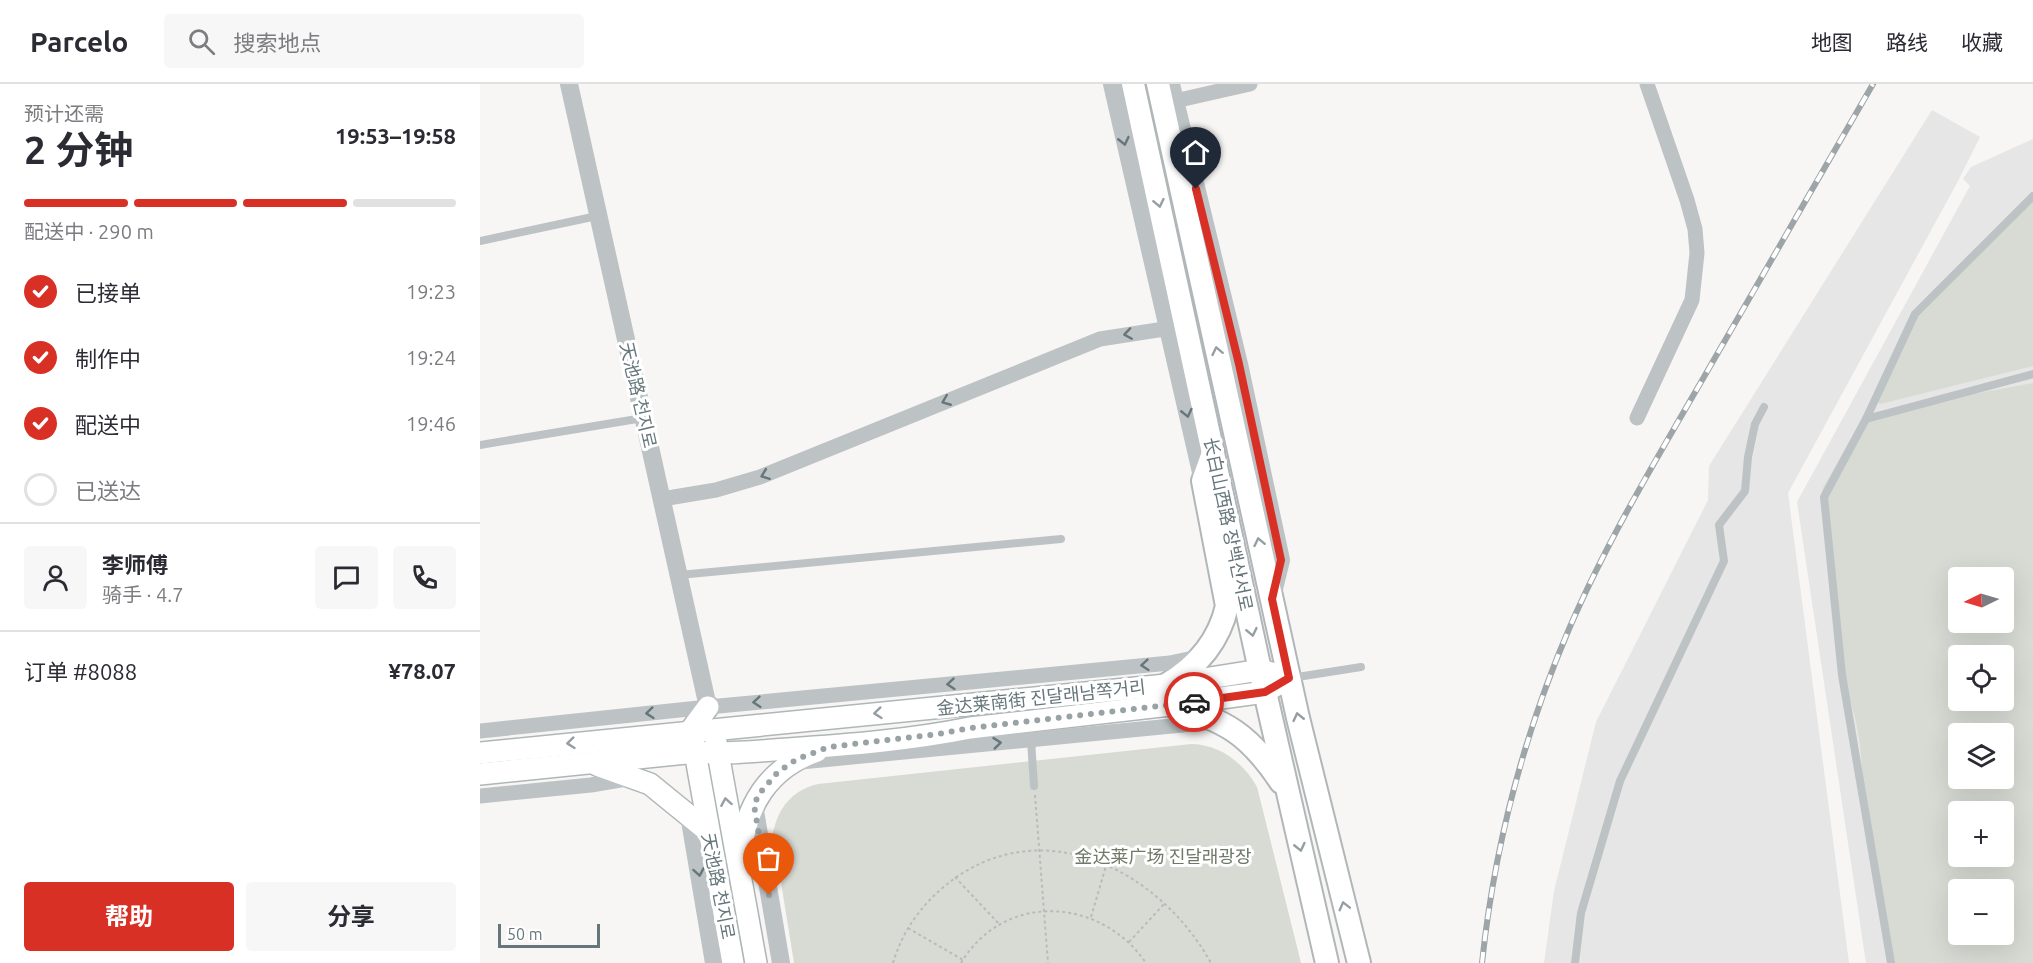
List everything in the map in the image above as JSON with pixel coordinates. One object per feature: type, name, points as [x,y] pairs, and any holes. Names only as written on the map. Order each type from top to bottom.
[{"type":"main road","name":"长白山西路 장백산서로","points":[[1133,84],[1176,327],[1213,452],[1262,681],[1327,963]]},
{"type":"main road","name":"长白山西路 장백산서로","points":[[1167,93],[1289,678],[1359,963]]},
{"type":"main road","points":[[1213,452],[1203,481],[1227,606],[1223,624],[1215,640],[1203,656],[1179,677],[1168,695],[1236,731],[1267,761],[1287,790],[1314,784]]},
{"type":"main road","name":"金达莱南街 진달래남쪽거리","points":[[480,774],[696,752],[717,754],[829,747],[938,734],[1168,695],[1289,678]]},
{"type":"main road","name":"金达莱南街 진달래남쪽거리","points":[[480,753],[692,730],[1168,695]]},
{"type":"main road","points":[[692,730],[708,707]]},
{"type":"main road","name":"天池路 천지로","points":[[708,707],[756,963]]},
{"type":"main road","name":"天池路 천지로","points":[[692,730],[733,963]]},
{"type":"main road","points":[[740,878],[742,841],[762,789],[778,772],[797,759],[829,747]]},
{"type":"main road","points":[[588,762],[650,784],[709,832]]},
{"type":"street","name":"天池路 천지로","points":[[569,84],[708,707]]},
{"type":"street","name":"长白山西路 장백산서로","points":[[1112,84],[1176,327],[1203,481]]},
{"type":"street","points":[[1167,93],[1250,84]]},
{"type":"street","points":[[1637,418],[1692,300],[1697,253],[1695,229],[1687,200],[1647,84]]},
{"type":"street","points":[[663,499],[716,490],[760,477],[1100,339],[1176,327]]},
{"type":"street","name":"金达莱南街 진달래남쪽거리","points":[[480,731],[1170,663],[1203,656]]},
{"type":"street","points":[[792,763],[1218,721]]},
{"type":"street","points":[[480,796],[591,785],[634,777]]},
{"type":"street","points":[[754,805],[781,963]]},
{"type":"street","name":"天池路 천지로","points":[[689,814],[714,963]]},
{"type":"lane","points":[[1891,963],[1842,675],[1823,508],[1824,497],[1866,418],[1915,314],[2033,196]]},
{"type":"lane","points":[[480,241],[598,215]]},
{"type":"lane","points":[[1866,418],[2033,374]]},
{"type":"lane","points":[[1575,963],[1581,913],[1620,781],[1724,561],[1719,525],[1745,491],[1748,457],[1755,424],[1764,407]]},
{"type":"lane","points":[[480,445],[644,417]]},
{"type":"lane","points":[[679,575],[1061,539]]},
{"type":"lane","points":[[1289,678],[1361,667]]},
{"type":"lane","points":[[1031,740],[1034,786]]},
{"type":"path","points":[[1034,786],[1048,963]]},
{"type":"path","points":[[893,963],[908,927],[938,891],[956,877],[977,864],[1005,853],[1039,850],[1061,851],[1077,855],[1130,877],[1165,903],[1201,944],[1211,963]]},
{"type":"path","points":[[1091,917],[1106,866]]},
{"type":"path","points":[[956,877],[1000,925]]},
{"type":"path","points":[[1129,942],[1165,903]]},
{"type":"path","points":[[908,927],[962,961],[984,936],[1000,925],[1029,913],[1062,911],[1091,917],[1108,925],[1129,942],[1146,963]]},
{"type":"shaded area","points":[[1932,110],[1980,137],[1788,493],[1849,963],[1544,963],[1554,891],[1596,722],[1708,500],[1709,466]]},
{"type":"shaded area","points":[[2033,139],[2033,963],[1866,963],[1797,502],[1970,186],[1963,179],[1971,167]]},
{"type":"green space","points":[[2033,201],[2033,366],[1880,404],[1873,398],[1915,320]]},
{"type":"green space","points":[[2033,383],[2033,963],[1893,963],[1862,771],[1858,731],[1847,692],[1823,488],[1865,414]]},
{"type":"green space","name":"金达莱广场 진달래광장","points":[[1191,744],[1211,747],[1230,756],[1252,778],[1257,787],[1301,963],[794,963],[773,833],[783,808],[794,795],[801,791],[818,784]]},
{"type":"railway","points":[[1482,963],[1494,877],[1513,793],[1538,709],[1569,629],[1601,560],[1637,494],[1873,84]]},
{"type":"way so far","points":[[769,895],[754,805],[762,789],[778,772],[807,754],[829,747],[970,728],[1194,702]]},
{"type":"route","points":[[1194,702],[1265,692],[1289,678],[1272,599],[1281,560],[1239,364],[1196,189]]}]
